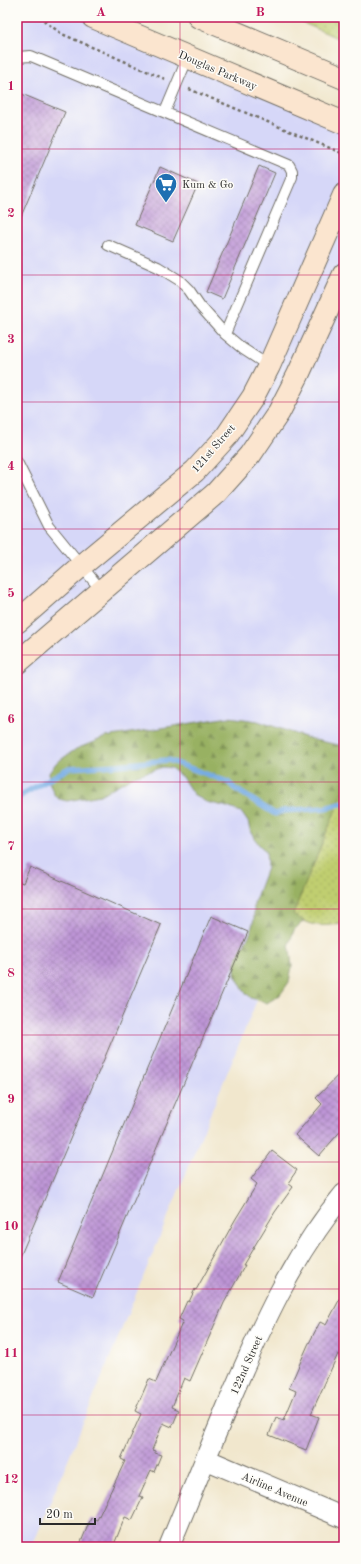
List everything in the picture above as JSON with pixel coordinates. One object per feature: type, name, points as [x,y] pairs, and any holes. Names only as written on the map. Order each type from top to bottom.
[{"type":"street","name":"Douglas Parkway","points":[[93,17],[344,123]]},
{"type":"street","points":[[199,17],[344,78]]},
{"type":"street","name":"121st Street","points":[[17,622],[82,565],[195,471],[226,437],[253,397],[269,366],[344,195]]},
{"type":"street","points":[[17,663],[216,493],[250,455],[279,412],[298,375],[344,274]]},
{"type":"street","name":"122nd Street","points":[[169,1547],[251,1351],[278,1295],[306,1247],[344,1194]]},
{"type":"street","name":"Airline Avenue","points":[[205,1460],[344,1518]]},
{"type":"lane","points":[[17,57],[31,56],[289,165],[292,171],[292,177],[224,334]]},
{"type":"lane","points":[[165,112],[188,57]]},
{"type":"lane","points":[[108,245],[158,267],[179,280],[189,290],[200,306],[224,334],[243,349],[269,366]]},
{"type":"lane","points":[[17,462],[49,526],[101,590]]},
{"type":"shaded area","points":[[17,17],[93,17],[344,123],[344,789],[32,1547],[17,1547]]},
{"type":"green space","points":[[290,17],[344,17],[344,41]]},
{"type":"green space","points":[[229,717],[258,721],[314,740],[344,746],[344,882],[294,930],[289,944],[292,966],[289,982],[280,995],[267,1003],[251,998],[244,991],[235,974],[235,960],[250,934],[254,919],[254,903],[267,868],[266,851],[260,846],[251,833],[248,822],[241,812],[206,802],[193,794],[182,777],[171,768],[163,767],[134,776],[100,795],[67,801],[59,799],[55,796],[50,785],[49,773],[56,763],[76,749],[106,737]]},
{"type":"green space","points":[[344,790],[344,924],[311,924],[293,914]]},
{"type":"building","points":[[17,92],[65,112],[17,226]]},
{"type":"building","points":[[259,166],[275,173],[222,299],[206,292]]},
{"type":"building","name":"Kum & Go","points":[[160,167],[198,184],[173,241],[135,225]]},
{"type":"building","points":[[30,867],[161,925],[17,1264],[17,881],[23,883]]},
{"type":"building","points":[[211,916],[248,932],[93,1297],[58,1282]]},
{"type":"building","points":[[344,1069],[344,1127],[319,1156],[295,1135],[322,1104],[316,1098]]},
{"type":"building","points":[[272,1151],[297,1170],[288,1183],[293,1187],[275,1212],[243,1265],[245,1265],[224,1303],[190,1381],[184,1378],[172,1407],[179,1410],[172,1427],[163,1423],[152,1450],[161,1455],[154,1472],[151,1470],[139,1496],[143,1497],[132,1520],[125,1517],[113,1547],[79,1547],[91,1518],[97,1520],[125,1461],[121,1459],[141,1414],[135,1411],[149,1379],[156,1382],[183,1321],[179,1319],[187,1301],[189,1302],[195,1289],[196,1290],[257,1184],[251,1179]]},
{"type":"building","points":[[344,1291],[344,1357],[338,1354],[311,1414],[319,1417],[306,1450],[269,1435],[276,1417],[284,1420],[296,1391],[289,1388],[308,1345],[320,1322],[326,1325]]},
{"type":"waterway","points":[[17,799],[69,768],[168,760],[228,782],[234,788],[275,814],[283,811],[325,808],[344,803]]},
{"type":"place","name":"Kum & Go","points":[[166,204]]}]
